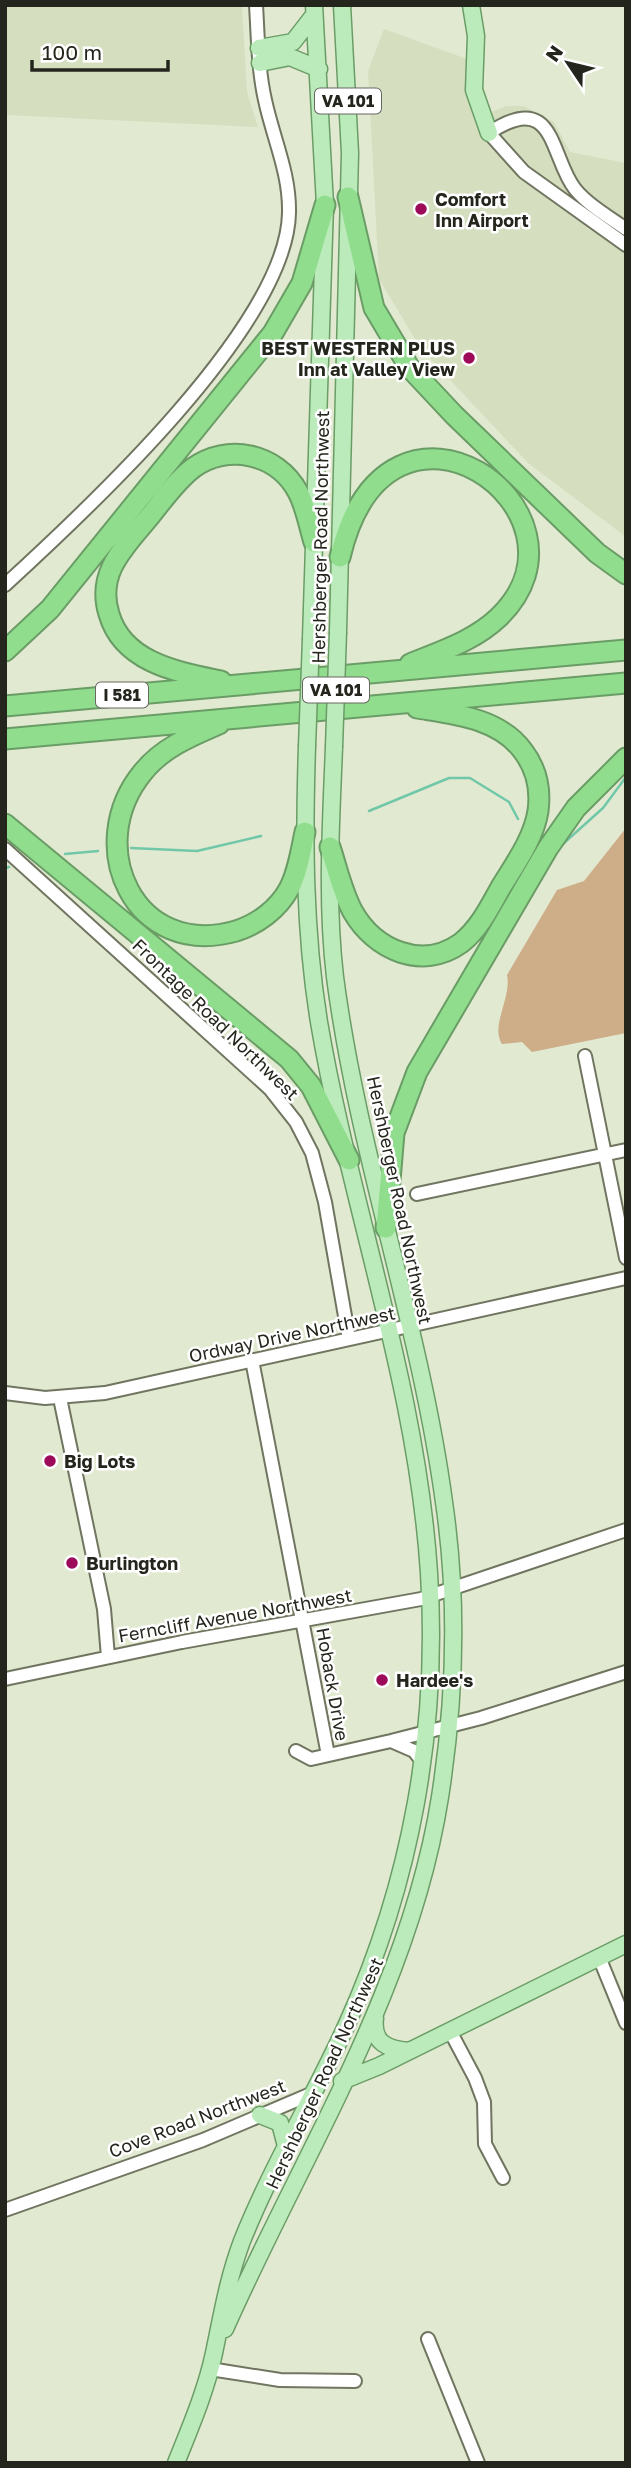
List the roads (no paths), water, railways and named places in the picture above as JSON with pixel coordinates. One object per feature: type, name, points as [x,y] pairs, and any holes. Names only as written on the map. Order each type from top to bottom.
[{"type":"highway","points":[[348,197],[374,308],[394,346],[409,367],[454,415],[597,553],[626,574]]},
{"type":"highway","points":[[5,651],[50,609],[273,333],[302,283],[325,205]]},
{"type":"highway","points":[[239,685],[162,667],[123,640],[111,622],[106,601],[107,581],[116,560],[181,478],[200,463],[224,454],[262,459],[283,472],[298,492],[314,542]]},
{"type":"highway","points":[[340,557],[348,529],[362,497],[382,477],[408,463],[436,459],[463,463],[489,477],[514,504],[524,530],[526,554],[521,582],[508,607],[471,638],[394,671]]},
{"type":"highway","name":"I 581","points":[[5,706],[626,650]]},
{"type":"highway","name":"I 581","points":[[5,738],[626,683]]},
{"type":"highway","points":[[330,847],[347,900],[363,926],[374,938],[396,951],[427,956],[451,949],[477,926],[533,832],[538,810],[538,783],[529,760],[517,743],[478,720],[392,704]]},
{"type":"highway","points":[[233,717],[163,752],[132,787],[120,818],[116,845],[121,874],[134,900],[159,924],[186,934],[210,936],[242,929],[266,916],[290,887],[304,832]]},
{"type":"highway","points":[[386,1228],[394,1133],[417,1072],[554,838],[576,808],[626,758]]},
{"type":"highway","points":[[5,824],[289,1059],[311,1086],[349,1160]]},
{"type":"main road","name":"Hershberger Road Northwest","points":[[176,2463],[212,2361],[376,2010],[418,1896],[440,1799],[448,1726],[451,1591],[443,1493],[337,989],[331,926],[330,847],[350,132],[342,5]]},
{"type":"main road","points":[[471,5],[476,36],[474,90],[489,133]]},
{"type":"main road","points":[[260,56],[293,42],[314,10]]},
{"type":"main road","name":"Hershberger Road Northwest","points":[[212,2361],[234,2262],[286,2146],[348,2022],[383,1934],[409,1842],[426,1732],[429,1597],[418,1479],[389,1331],[319,1024],[310,960],[304,832],[325,205],[314,10]]},
{"type":"main road","points":[[260,56],[290,57],[319,69]]},
{"type":"main road","name":"Cove Road Northwest","points":[[313,2093],[409,2051],[626,1944]]},
{"type":"main road","points":[[376,2010],[374,2026],[377,2039],[392,2049],[409,2051]]},
{"type":"main road","points":[[260,2115],[280,2123],[286,2146]]},
{"type":"street","points":[[5,585],[159,433],[231,342],[269,286],[284,247],[289,212],[283,162],[266,105],[256,5]]},
{"type":"street","points":[[626,229],[573,187],[554,140],[541,126],[514,120],[489,133],[524,172],[626,245]]},
{"type":"street","name":"Frontage Road Northwest","points":[[5,849],[270,1089],[290,1113],[306,1139],[319,1177],[349,1339]]},
{"type":"street","points":[[584,1056],[626,1258]]},
{"type":"street","points":[[417,1194],[626,1150]]},
{"type":"street","name":"Ordway Drive Northwest","points":[[5,1393],[60,1398],[105,1393],[626,1278]]},
{"type":"street","name":"Hoback Drive","points":[[252,1360],[328,1755]]},
{"type":"street","points":[[60,1398],[104,1609],[108,1657]]},
{"type":"street","name":"Ferncliff Avenue Northwest","points":[[5,1679],[429,1597],[626,1530]]},
{"type":"street","points":[[296,1751],[311,1759],[391,1741],[626,1672]]},
{"type":"street","points":[[391,1741],[414,1751],[422,1761]]},
{"type":"street","points":[[599,1957],[626,2023]]},
{"type":"street","points":[[450,2031],[475,2078],[484,2102],[485,2144],[503,2178]]},
{"type":"street","name":"Cove Road Northwest","points":[[5,2210],[203,2140],[313,2093]]},
{"type":"street","points":[[428,2339],[478,2463]]},
{"type":"street","points":[[212,2361],[280,2380],[355,2381]]},
{"type":"waterway","points":[[564,843],[603,808],[626,777]]},
{"type":"waterway","points":[[369,811],[449,778],[470,778],[509,802],[518,819]]},
{"type":"waterway","points":[[131,848],[197,851],[261,836]]},
{"type":"waterway","points":[[65,854],[98,851]]},
{"type":"waterway","points":[[5,868],[9,867]]},
{"type":"place","name":"Comfort Inn Airport","points":[[421,209]]},
{"type":"place","name":"BEST WESTERN PLUS Inn at Valley View","points":[[469,358]]},
{"type":"place","name":"Big Lots","points":[[50,1461]]},
{"type":"place","name":"Burlington","points":[[72,1563]]},
{"type":"place","name":"Hardee's","points":[[382,1680]]}]
